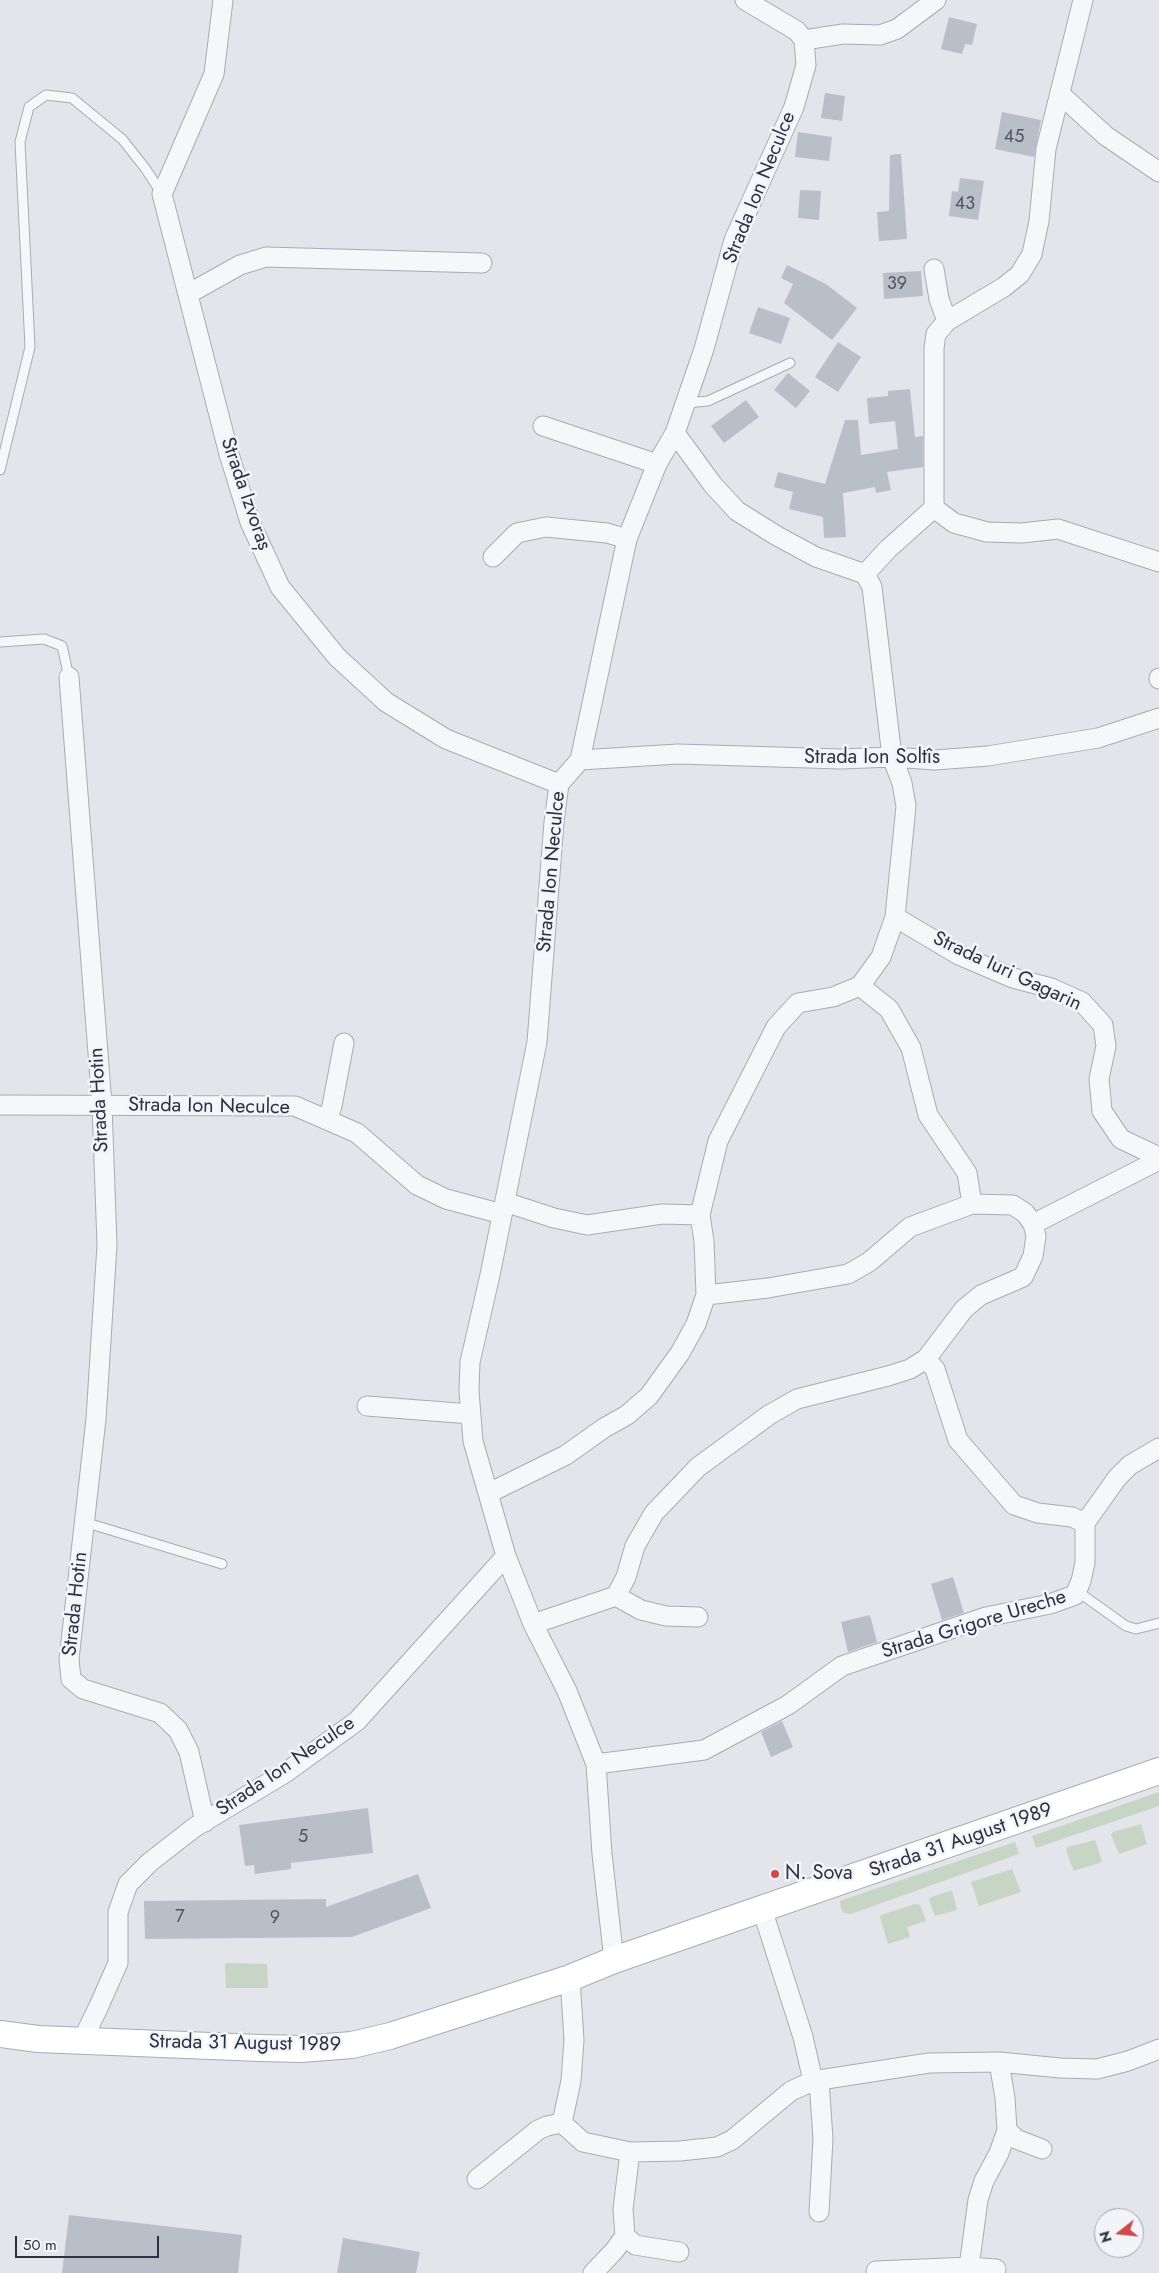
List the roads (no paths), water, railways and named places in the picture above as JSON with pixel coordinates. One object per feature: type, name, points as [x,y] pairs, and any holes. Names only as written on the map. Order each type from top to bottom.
[{"type":"main road","name":"Strada 31 August 1989","points":[[0,2034],[82,2041],[260,2048],[301,2049],[352,2045],[398,2033],[570,1978],[614,1960],[1159,1772]]},
{"type":"street","points":[[162,194],[214,74],[224,0]]},
{"type":"street","points":[[746,0],[797,31],[804,40],[843,34],[880,35],[897,29],[936,0]]},
{"type":"street","points":[[865,574],[888,549],[934,508],[934,348],[936,334],[947,321],[1004,287],[1020,274],[1032,254],[1039,221],[1046,149],[1083,0]]},
{"type":"street","name":"Strada Ion Neculce","points":[[82,2041],[118,1963],[118,1912],[128,1884],[150,1862],[205,1822],[285,1773],[356,1721],[506,1556],[473,1441],[470,1362],[504,1208],[537,1042],[554,822],[559,784],[580,760],[627,538],[657,464],[676,433],[704,348],[734,240],[794,107],[806,65],[804,40]]},
{"type":"street","points":[[1060,94],[1106,136],[1159,172]]},
{"type":"street","name":"Strada Izvoraș","points":[[162,194],[229,454],[250,522],[280,587],[337,657],[386,702],[446,739],[559,784]]},
{"type":"street","points":[[188,294],[240,265],[266,258],[482,263]]},
{"type":"street","points":[[934,269],[939,299],[947,321]]},
{"type":"street","points":[[543,426],[657,464]]},
{"type":"street","points":[[489,1493],[566,1455],[604,1428],[627,1415],[649,1396],[680,1353],[696,1324],[706,1295],[704,1241],[700,1215],[718,1141],[776,1027],[798,1003],[833,997],[860,986],[881,957],[896,917],[906,806],[902,783],[892,757],[876,600],[872,587],[865,574],[816,557],[737,511],[713,485],[676,433]]},
{"type":"street","points":[[934,508],[954,523],[988,532],[1022,533],[1058,529],[1159,562]]},
{"type":"street","points":[[493,557],[517,532],[546,527],[627,538]]},
{"type":"street","name":"Strada Hotin","points":[[69,677],[102,1105],[107,1245],[96,1419],[69,1659],[72,1679],[83,1689],[160,1713],[178,1730],[189,1752],[205,1822]]},
{"type":"street","name":"Strada Ion Soltîs","points":[[580,760],[678,754],[841,759],[892,757],[935,760],[988,756],[1098,738],[1159,718]]},
{"type":"street","name":"Strada Iuri Gagarin","points":[[896,917],[959,955],[1013,978],[1050,988],[1082,1002],[1103,1025],[1106,1046],[1099,1079],[1102,1111],[1121,1139],[1159,1159]]},
{"type":"street","points":[[860,986],[889,1009],[911,1048],[928,1115],[967,1173],[972,1204]]},
{"type":"street","points":[[327,1120],[332,1106],[344,1043]]},
{"type":"street","name":"Strada Ion Neculce","points":[[0,1105],[295,1106],[357,1133],[417,1185],[446,1199],[504,1208]]},
{"type":"street","points":[[1033,1224],[1159,1159]]},
{"type":"street","points":[[533,1624],[616,1596],[626,1578],[635,1546],[654,1513],[698,1467],[736,1437],[797,1399],[888,1376],[910,1369],[926,1359],[964,1309],[982,1295],[1023,1277],[1033,1256],[1036,1236],[1033,1224],[1025,1213],[1013,1205],[972,1204],[910,1227],[869,1262],[848,1274],[777,1287],[706,1295]]},
{"type":"street","points":[[504,1208],[587,1225],[662,1214],[700,1215]]},
{"type":"street","points":[[926,1359],[935,1369],[958,1440],[1014,1505],[1038,1514],[1072,1517],[1085,1523],[1117,1478],[1130,1465],[1159,1448]]},
{"type":"street","points":[[367,1406],[471,1414]]},
{"type":"street","name":"Strada Grigore Ureche","points":[[596,1764],[704,1750],[788,1705],[842,1666],[986,1617],[1069,1598],[1077,1591],[1085,1563],[1085,1523]]},
{"type":"street","points":[[506,1556],[533,1624],[567,1691],[596,1764],[602,1854],[614,1960]]},
{"type":"street","points":[[616,1596],[641,1610],[666,1616],[698,1617]]},
{"type":"street","points":[[762,1909],[816,2080],[823,2139],[819,2212]]},
{"type":"street","points":[[562,2122],[571,2082],[574,2040],[570,1978]]},
{"type":"street","points":[[562,2122],[583,2142],[630,2152],[680,2151],[724,2145],[791,2091],[816,2080],[929,2063],[999,2062],[1060,2068],[1097,2069],[1128,2061],[1159,2049]]},
{"type":"street","points":[[969,2267],[978,2200],[984,2181],[999,2153],[1007,2130],[1005,2098],[999,2062]]},
{"type":"street","points":[[477,2179],[538,2130],[562,2122]]},
{"type":"street","points":[[1007,2130],[1016,2139],[1042,2149]]},
{"type":"street","points":[[593,2273],[625,2236],[623,2209],[630,2152]]},
{"type":"street","points":[[625,2236],[635,2245],[679,2252]]},
{"type":"street","points":[[876,2271],[969,2267],[996,2269]]},
{"type":"lane","points":[[0,470],[30,347],[20,142],[29,107],[46,95],[72,98],[122,139],[145,168],[162,194]]},
{"type":"lane","points":[[686,403],[708,401],[790,363]]},
{"type":"lane","points":[[0,642],[44,639],[62,646],[69,677]]},
{"type":"lane","name":"Strada Hotin","points":[[84,1522],[222,1564]]},
{"type":"lane","name":"Strada Grigore Ureche","points":[[1077,1591],[1126,1626],[1136,1629],[1159,1623]]},
{"type":"place","name":"N. Sova","points":[[775,1874]]}]
